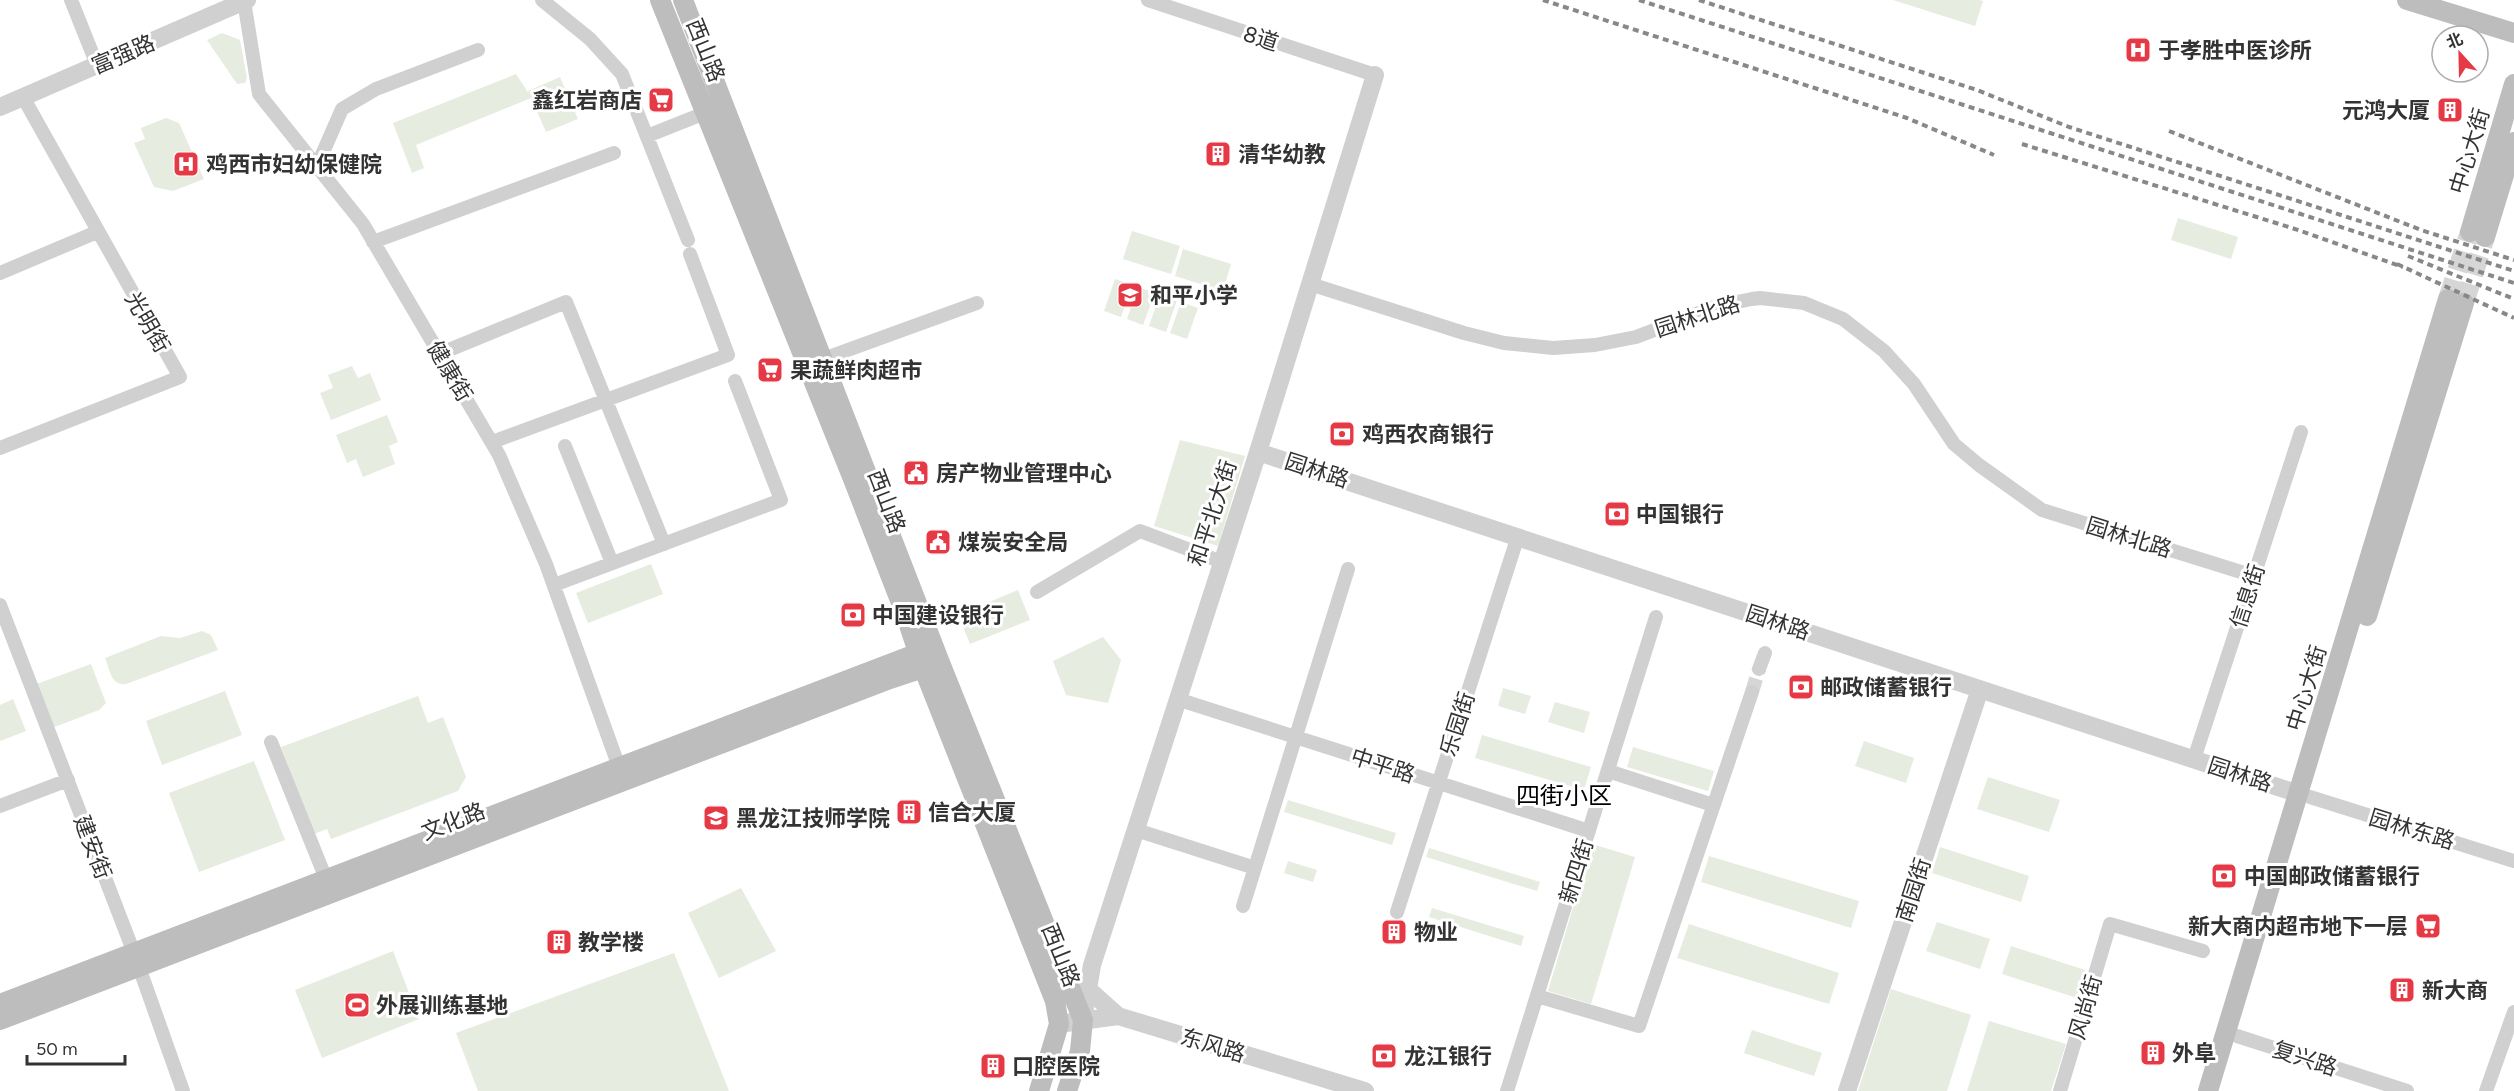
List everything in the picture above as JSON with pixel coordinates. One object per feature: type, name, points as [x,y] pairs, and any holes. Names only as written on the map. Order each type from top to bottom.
[{"type":"main road","name":"西山路","points":[[660,0],[906,616],[930,661],[1061,966],[1073,1004]]},
{"type":"main road","name":"西山路","points":[[683,0],[823,358],[1035,955],[1073,1004]]},
{"type":"main road","points":[[2408,0],[2514,33]]},
{"type":"main road","name":"中心大街","points":[[2514,84],[2477,235],[2514,142]]},
{"type":"main road","name":"中心大街","points":[[2208,1091],[2305,796],[2456,301]]},
{"type":"main road","name":"文化路","points":[[0,1020],[326,879],[930,661]]},
{"type":"main road","name":"文化路","points":[[0,1004],[136,960],[610,776]]},
{"type":"main road","name":"中心大街","points":[[2222,1091],[2305,796]]},
{"type":"main road","name":"和平北大街","points":[[1039,1091],[1073,1004]]},
{"type":"main road","name":"和平北大街","points":[[1067,1091],[1080,1050],[1073,1004]]},
{"type":"street","points":[[72,0],[97,65]]},
{"type":"street","name":"富强路","points":[[0,107],[246,0]]},
{"type":"street","name":"健康街","points":[[246,0],[259,94],[363,224],[500,455],[554,585],[610,776]]},
{"type":"street","points":[[492,442],[728,355],[622,74],[590,39],[542,0]]},
{"type":"street","name":"8道","points":[[1148,0],[1375,75]]},
{"type":"street","points":[[317,166],[342,110],[375,89],[478,50]]},
{"type":"street","name":"和平北大街","points":[[1073,1004],[1092,965],[1136,830],[1258,452],[1375,75]]},
{"type":"street","name":"光明街","points":[[0,448],[180,377],[23,97]]},
{"type":"street","points":[[647,136],[705,113]]},
{"type":"street","points":[[374,242],[614,153]]},
{"type":"street","points":[[0,273],[97,232]]},
{"type":"street","name":"园林北路","points":[[1310,284],[1464,333],[1504,343],[1553,348],[1595,345],[1636,337],[1717,306],[1760,298],[1804,303],[1843,319],[1884,351],[1914,384],[1954,444],[1979,465],[2042,510],[2254,576]]},
{"type":"street","points":[[439,354],[566,302],[663,544]]},
{"type":"street","points":[[823,358],[977,303]]},
{"type":"street","points":[[554,585],[781,500],[735,381]]},
{"type":"street","name":"信息街","points":[[2193,759],[2301,432]]},
{"type":"street","points":[[565,446],[612,563]]},
{"type":"street","name":"园林路","points":[[1258,452],[2305,796]]},
{"type":"street","points":[[1037,592],[1140,531],[1222,562]]},
{"type":"street","name":"乐园街","points":[[1397,912],[1518,536]]},
{"type":"street","points":[[1243,906],[1348,569]]},
{"type":"street","name":"建安街","points":[[0,605],[3,624],[68,780],[183,1091]]},
{"type":"street","name":"新四街","points":[[1507,1091],[1656,617]]},
{"type":"street","points":[[1759,669],[1765,653]]},
{"type":"street","name":"南园街","points":[[1847,1091],[1980,689]]},
{"type":"street","points":[[1537,996],[1639,1026],[1752,692]]},
{"type":"street","name":"中平路","points":[[1177,699],[1589,831]]},
{"type":"street","points":[[272,742],[326,879]]},
{"type":"street","points":[[1608,771],[1713,805]]},
{"type":"street","points":[[0,806],[68,780]]},
{"type":"street","name":"园林东路","points":[[2305,796],[2514,861]]},
{"type":"street","points":[[1136,830],[1255,868]]},
{"type":"street","name":"风尚街","points":[[2060,1091],[2110,924],[2203,951]]},
{"type":"street","points":[[1073,1004],[1118,1016]]},
{"type":"street","name":"东风路","points":[[1073,1004],[1365,1091]]},
{"type":"street","points":[[2486,1091],[2514,1012]]},
{"type":"street","name":"复兴路","points":[[2237,1036],[2407,1091]]},
{"type":"shaded area","points":[[1893,0],[1979,0],[1983,1],[1975,26]]},
{"type":"shaded area","points":[[222,33],[240,40],[247,78],[245,83],[237,84],[207,40]]},
{"type":"shaded area","points":[[516,74],[529,94],[528,91],[560,77],[578,119],[546,132],[531,98],[416,145],[424,168],[412,173],[393,123]]},
{"type":"shaded area","points":[[166,118],[179,123],[204,179],[173,191],[154,187],[134,143],[145,139],[141,128]]},
{"type":"shaded area","points":[[2178,218],[2238,237],[2231,259],[2171,240]]},
{"type":"shaded area","points":[[1132,231],[1180,246],[1171,274],[1123,259]]},
{"type":"shaded area","points":[[1183,249],[1231,264],[1223,291],[1175,276]]},
{"type":"shaded area","points":[[1115,279],[1132,285],[1121,317],[1104,311]]},
{"type":"shaded area","points":[[1138,287],[1155,293],[1143,325],[1127,319]]},
{"type":"shaded area","points":[[1160,294],[1177,300],[1166,332],[1149,326]]},
{"type":"shaded area","points":[[1181,302],[1198,308],[1187,339],[1170,333]]},
{"type":"shaded area","points":[[352,366],[358,378],[370,373],[381,400],[331,420],[320,393],[333,388],[328,375]]},
{"type":"shaded area","points":[[387,415],[398,442],[389,446],[395,464],[363,477],[356,459],[347,463],[336,435]]},
{"type":"shaded area","points":[[1180,440],[1245,456],[1218,546],[1154,526]]},
{"type":"shaded area","points":[[651,564],[663,594],[588,623],[576,593]]},
{"type":"shaded area","points":[[1018,590],[1030,620],[970,644],[958,615]]},
{"type":"shaded area","points":[[202,631],[211,635],[218,650],[126,684],[114,680],[105,658],[161,636],[180,638]]},
{"type":"shaded area","points":[[1103,637],[1121,660],[1108,703],[1066,695],[1053,661]]},
{"type":"shaded area","points":[[91,664],[106,703],[99,710],[52,728],[34,685]]},
{"type":"shaded area","points":[[1503,688],[1531,696],[1525,714],[1498,706]]},
{"type":"shaded area","points":[[225,691],[242,735],[162,765],[146,721]]},
{"type":"shaded area","points":[[418,696],[428,723],[443,717],[466,777],[458,791],[331,839],[327,829],[314,834],[281,747]]},
{"type":"shaded area","points":[[13,699],[26,731],[0,741],[0,705]]},
{"type":"shaded area","points":[[1555,702],[1590,712],[1584,733],[1548,722]]},
{"type":"shaded area","points":[[1482,735],[1591,767],[1584,790],[1475,758]]},
{"type":"shaded area","points":[[1864,741],[1914,758],[1906,783],[1855,766]]},
{"type":"shaded area","points":[[1633,747],[1714,771],[1708,791],[1627,767]]},
{"type":"shaded area","points":[[254,761],[285,840],[199,872],[169,793]]},
{"type":"shaded area","points":[[1988,777],[2060,800],[2049,832],[1977,809]]},
{"type":"shaded area","points":[[1288,800],[1396,833],[1392,845],[1284,812]]},
{"type":"shaded area","points":[[1592,844],[1635,857],[1591,1004],[1548,991]]},
{"type":"shaded area","points":[[1940,847],[2029,876],[2021,902],[1932,873]]},
{"type":"shaded area","points":[[1429,848],[1540,882],[1537,891],[1426,857]]},
{"type":"shaded area","points":[[1709,856],[1859,901],[1851,928],[1701,882]]},
{"type":"shaded area","points":[[1288,861],[1317,870],[1313,882],[1284,873]]},
{"type":"shaded area","points":[[741,888],[776,951],[719,978],[688,913]]},
{"type":"shaded area","points":[[1432,908],[1524,936],[1521,946],[1429,917]]},
{"type":"shaded area","points":[[1937,922],[1990,939],[1980,969],[1926,951]]},
{"type":"shaded area","points":[[1689,924],[1839,973],[1829,1004],[1677,958]]},
{"type":"shaded area","points":[[2011,946],[2085,970],[2077,998],[2002,974]]},
{"type":"shaded area","name":"外展训练基地","points":[[393,951],[419,1019],[322,1058],[295,990]]},
{"type":"shaded area","points":[[674,953],[729,1091],[478,1091],[456,1033]]},
{"type":"shaded area","points":[[1891,989],[1971,1015],[1947,1091],[1858,1091]]},
{"type":"shaded area","points":[[1989,1021],[2066,1044],[2051,1091],[1967,1091]]},
{"type":"shaded area","points":[[1752,1030],[1822,1053],[1814,1076],[1744,1053]]},
{"type":"tunnel","points":[[2448,299],[2470,232]]},
{"type":"tunnel","points":[[2464,303],[2485,237]]},
{"type":"tunnel","points":[[1752,692],[1759,669]]},
{"type":"railway","points":[[1543,0],[1907,118],[1994,155]]},
{"type":"railway","points":[[1639,0],[2514,283]]},
{"type":"railway","points":[[1699,0],[1977,90],[2069,127],[2514,271]]},
{"type":"railway","points":[[2169,131],[2421,230],[2514,260]]},
{"type":"railway","points":[[2022,144],[2292,228],[2403,267]]},
{"type":"railway","points":[[2408,256],[2514,299]]},
{"type":"railway","points":[[2397,264],[2514,318]]},
{"type":"place","name":"于孝胜中医诊所","points":[[2138,50]]},
{"type":"place","name":"鑫红岩商店","points":[[661,100]]},
{"type":"place","name":"元鸿大厦","points":[[2450,110]]},
{"type":"place","name":"清华幼教","points":[[1218,154]]},
{"type":"place","name":"鸡西市妇幼保健院","points":[[186,164]]},
{"type":"place","name":"和平小学","points":[[1130,295]]},
{"type":"place","name":"果蔬鲜肉超市","points":[[770,370]]},
{"type":"place","name":"鸡西农商银行","points":[[1342,434]]},
{"type":"place","name":"房产物业管理中心","points":[[916,473]]},
{"type":"place","name":"中国银行","points":[[1617,514]]},
{"type":"place","name":"煤炭安全局","points":[[938,542]]},
{"type":"place","name":"中国建设银行","points":[[853,615]]},
{"type":"place","name":"邮政储蓄银行","points":[[1801,687]]},
{"type":"place","name":"信合大厦","points":[[909,812]]},
{"type":"place","name":"黑龙江技师学院","points":[[716,818]]},
{"type":"place","name":"中国邮政储蓄银行","points":[[2224,876]]},
{"type":"place","name":"新大商内超市地下一层","points":[[2428,926]]},
{"type":"place","name":"物业","points":[[1394,932]]},
{"type":"place","name":"教学楼","points":[[559,942]]},
{"type":"place","name":"新大商","points":[[2402,990]]},
{"type":"place","name":"外展训练基地","points":[[357,1005]]},
{"type":"place","name":"外阜","points":[[2153,1053]]},
{"type":"place","name":"龙江银行","points":[[1384,1056]]},
{"type":"place","name":"口腔医院","points":[[993,1066]]},
{"type":"district","name":"四街小区","points":[[1564,796]]}]
